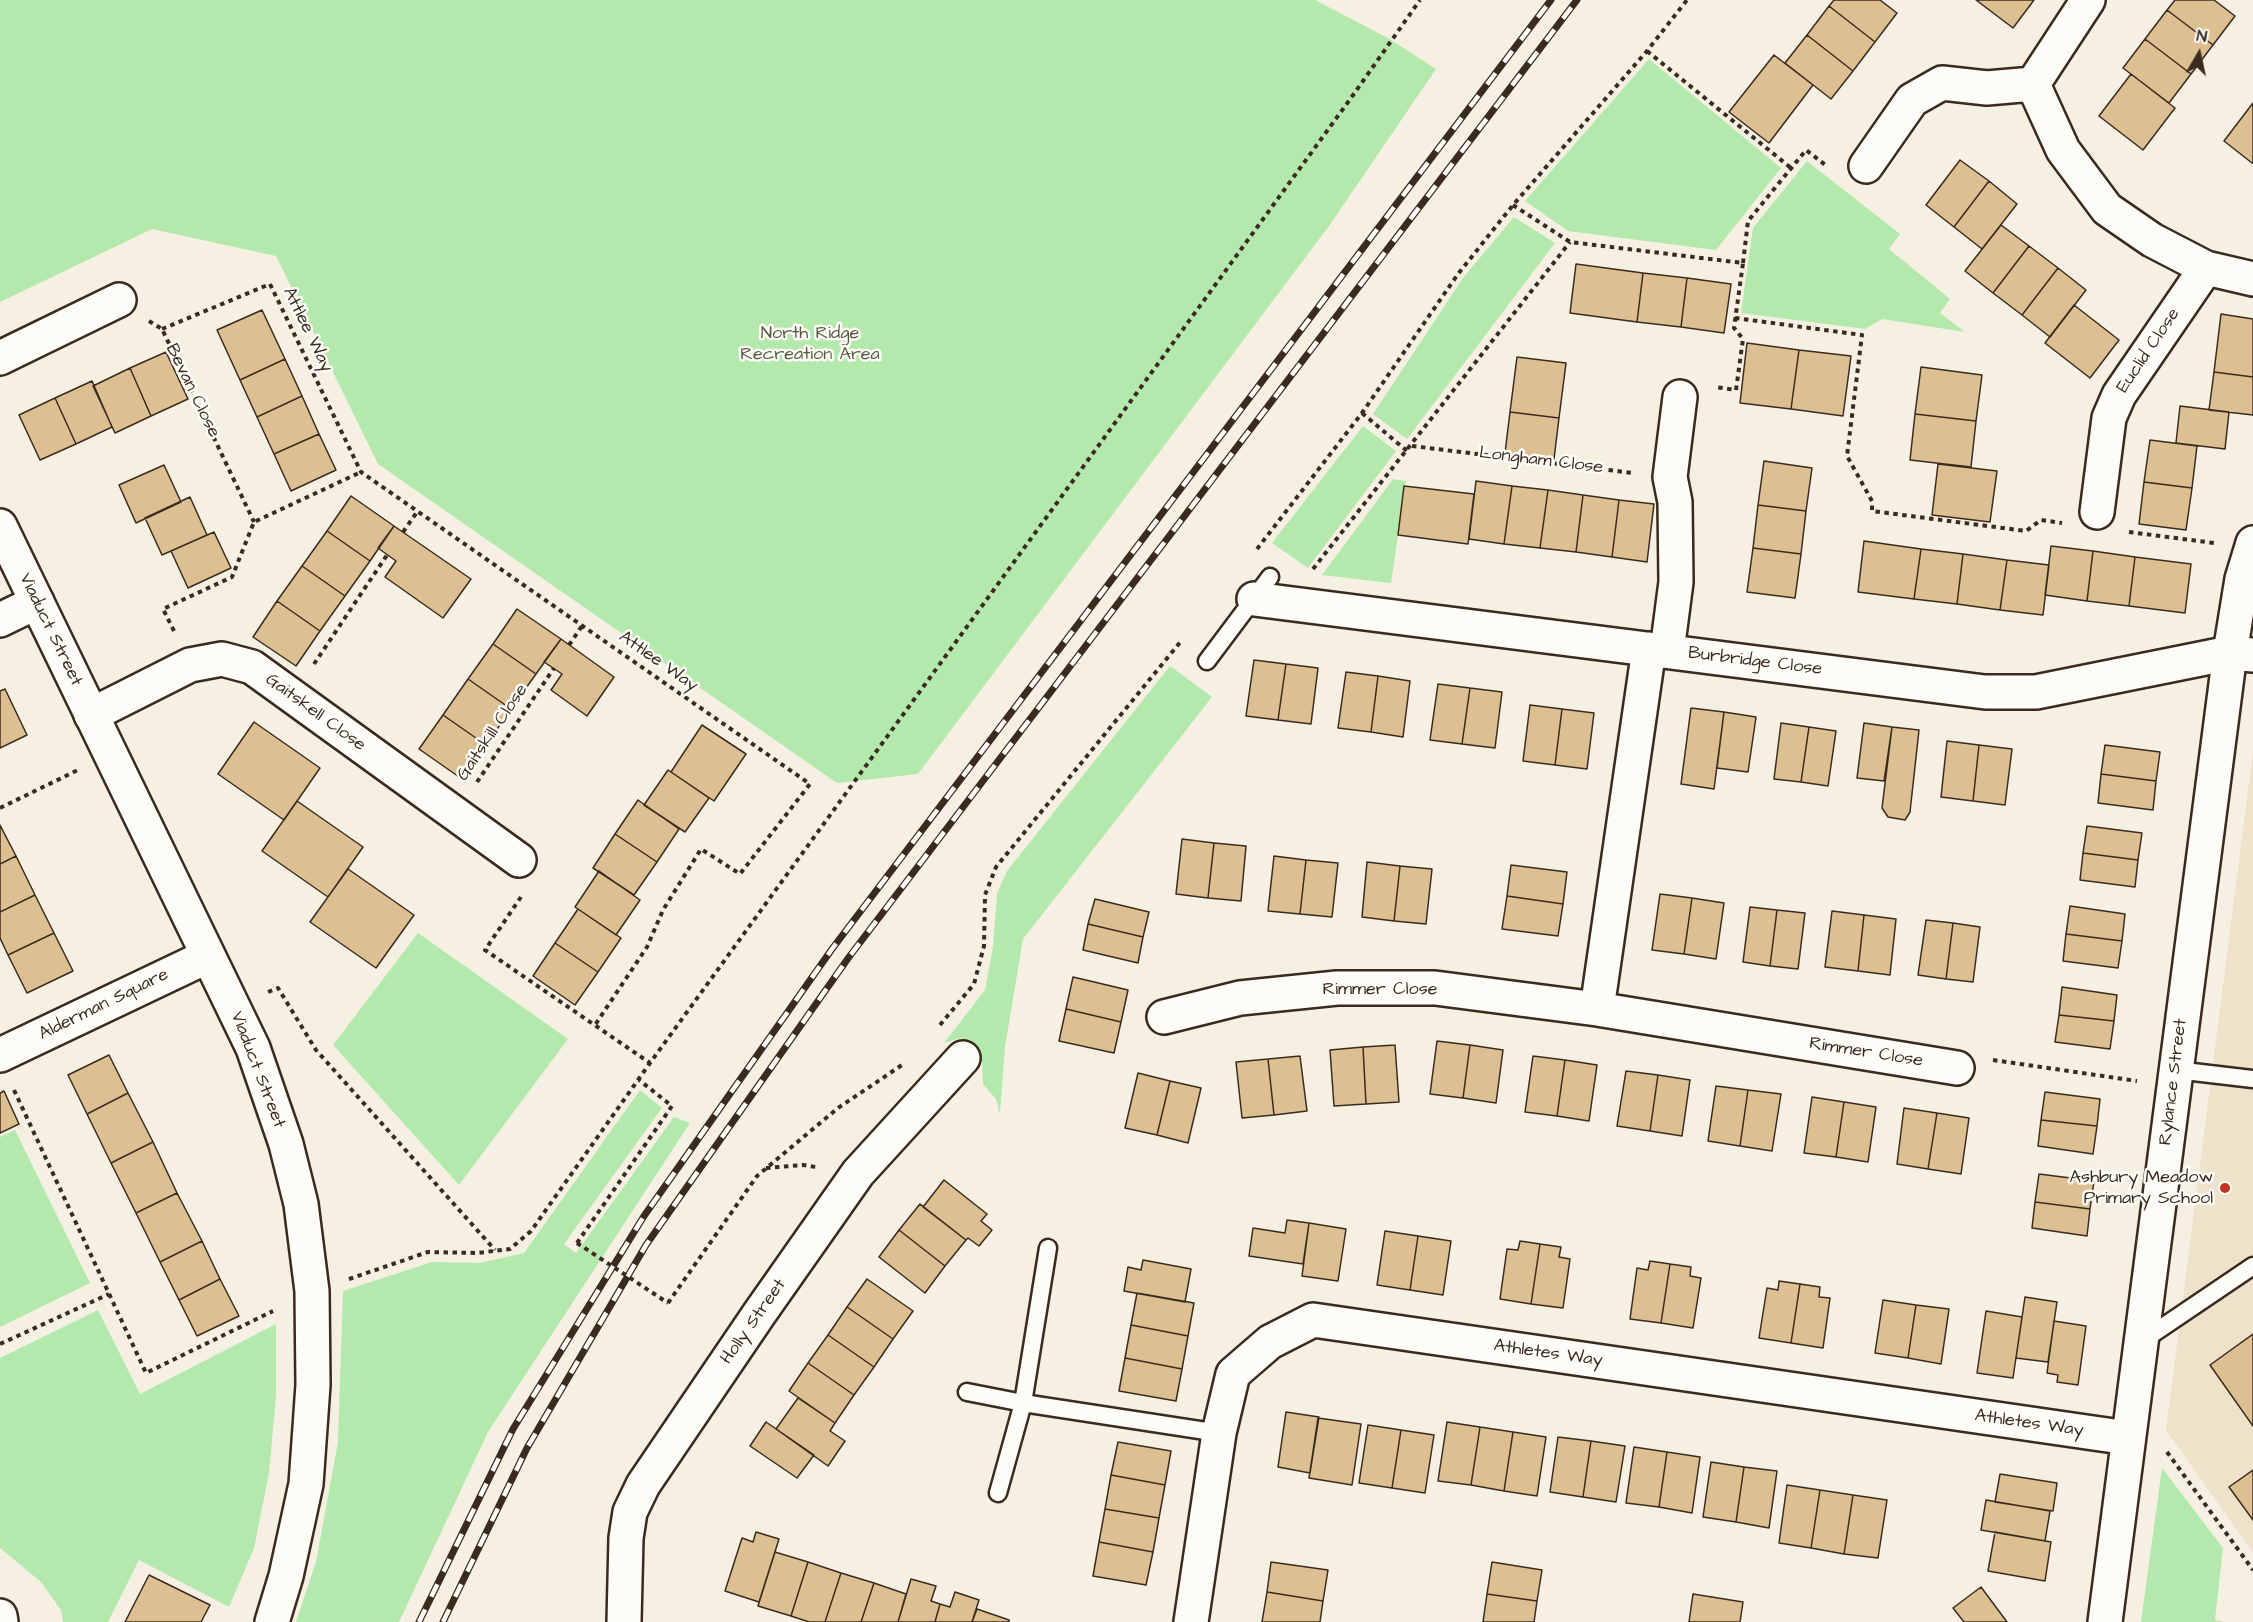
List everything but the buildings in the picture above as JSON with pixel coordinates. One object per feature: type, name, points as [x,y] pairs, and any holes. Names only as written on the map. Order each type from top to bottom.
[{"type":"street","points":[[2033,84],[2088,0]]},
{"type":"street","points":[[1866,166],[1912,100],[1942,83],[1987,88],[2033,84]]},
{"type":"street","points":[[2033,84],[2062,150],[2107,209],[2152,240],[2206,268],[2253,279]]},
{"type":"street","name":"Euclid Close","points":[[2097,512],[2109,418],[2119,394],[2206,268]]},
{"type":"street","points":[[0,358],[119,300]]},
{"type":"street","points":[[1597,1009],[1658,650],[1676,582],[1675,502],[1670,477],[1680,397]]},
{"type":"street","name":"Viaduct Street","points":[[0,526],[252,1048],[286,1144],[301,1204],[312,1291],[313,1385],[306,1484],[286,1576],[272,1622]]},
{"type":"street","name":"Rylance Street","points":[[2104,1622],[2175,1078],[2241,654],[2242,579],[2253,543]]},
{"type":"street","name":"Burbridge Close","points":[[1262,588],[1658,650],[1985,692],[2036,692],[2241,654]]},
{"type":"street","points":[[0,620],[37,603]]},
{"type":"street","name":"Gaitskell Close","points":[[92,715],[190,665],[222,659],[252,668],[519,860]]},
{"type":"street","name":"Alderman Square","points":[[5,1068],[208,956]]},
{"type":"street","name":"Rimmer Close","points":[[1164,1017],[1240,998],[1337,988],[1435,988],[1597,1009],[1957,1068]]},
{"type":"street","name":"Holly Street","points":[[624,1622],[626,1538],[630,1512],[643,1485],[858,1173],[963,1058]]},
{"type":"street","name":"Athletes Way","points":[[1191,1622],[1219,1434],[1233,1374],[1270,1342],[1313,1320],[2128,1438]]},
{"type":"street","points":[[0,1616],[1,1622]]},
{"type":"lane","points":[[1207,661],[1262,588]]},
{"type":"lane","points":[[2175,1078],[2253,1079]]},
{"type":"lane","points":[[998,1493],[1023,1403],[1048,1248]]},
{"type":"lane","points":[[2141,1341],[2253,1266]]},
{"type":"lane","points":[[967,1392],[1219,1434]]},
{"type":"path","points":[[5,1068],[146,1373],[312,1291],[428,1252],[477,1253],[510,1249],[531,1231],[650,1063],[1420,0]]},
{"type":"path","points":[[1647,51],[1791,168]]},
{"type":"path","points":[[1680,397],[1682,382],[1736,390],[1743,339],[1734,328],[1748,221],[1806,150],[1851,184],[1866,166]]},
{"type":"path","points":[[1513,205],[1570,242],[1743,263]]},
{"type":"path","points":[[1308,575],[1570,242]]},
{"type":"path","name":"Attlee Way","points":[[162,329],[270,285],[361,472],[810,784],[740,874],[701,849],[663,910],[647,946],[595,1025]]},
{"type":"path","name":"Bevan Close","points":[[119,300],[162,329],[254,522]]},
{"type":"path","points":[[1735,318],[1862,335],[1847,456],[1872,501],[1872,512]]},
{"type":"path","points":[[1362,413],[1407,451]]},
{"type":"path","name":"Longham Close","points":[[1411,446],[1670,477]]},
{"type":"path","points":[[190,665],[163,609],[232,577],[254,522],[361,472]]},
{"type":"path","points":[[403,532],[417,512]]},
{"type":"path","points":[[292,696],[387,555]]},
{"type":"path","points":[[569,645],[582,626]]},
{"type":"path","name":"Gaitskill Close","points":[[455,813],[554,668]]},
{"type":"path","points":[[0,808],[110,755]]},
{"type":"path","points":[[519,860],[538,873],[484,950],[650,1063]]},
{"type":"path","points":[[233,1008],[278,988],[316,1050],[496,1251]]},
{"type":"path","points":[[1957,1068],[1989,1060],[2175,1078]]},
{"type":"path","points":[[639,1080],[672,1106],[577,1243],[668,1303],[757,1176]]},
{"type":"path","points":[[0,1344],[109,1294]]},
{"type":"path","points":[[2133,1405],[2253,1570]]},
{"type":"shaded area","name":"Ashbury Meadow Primary School","points":[[2253,751],[2253,1553],[2166,1430]]},
{"type":"green space","name":"North Ridge Recreation Area","points":[[0,0],[1315,0],[1388,38],[1436,69],[1329,226],[918,774],[837,783],[378,464],[276,256],[152,229],[0,302]]},
{"type":"green space","points":[[1649,59],[1781,168],[1716,250],[1568,231],[1525,201]]},
{"type":"green space","points":[[1807,161],[1900,234],[1889,249],[1950,299],[1940,313],[1965,332],[1882,319],[1865,329],[1741,313],[1753,228]]},
{"type":"green space","points":[[1514,217],[1555,243],[1407,439],[1373,414],[1463,278]]},
{"type":"green space","points":[[1363,426],[1396,451],[1308,568],[1272,543]]},
{"type":"green space","points":[[1393,479],[1406,481],[1391,583],[1322,575]]},
{"type":"green space","points":[[1170,666],[1212,697],[1023,939],[1005,1047],[1000,1114],[996,1099],[983,1084],[982,1064],[977,1047],[961,1038],[944,1043],[985,990],[993,947],[997,893],[1007,871]]},
{"type":"green space","points":[[418,933],[568,1039],[459,1185],[333,1045]]},
{"type":"green space","points":[[640,1090],[662,1108],[564,1244],[576,1253],[674,1117],[690,1123],[488,1432],[399,1622],[296,1622],[316,1562],[338,1442],[343,1291],[432,1262],[480,1263],[524,1253]]},
{"type":"green space","points":[[15,1130],[90,1283],[0,1327],[0,1137]]},
{"type":"green space","points":[[98,1310],[140,1394],[276,1324],[276,1396],[269,1473],[254,1548],[229,1607],[139,1560],[108,1622],[63,1622],[61,1610],[41,1582],[0,1548],[0,1358]]},
{"type":"green space","points":[[2162,1468],[2223,1548],[2215,1620],[2224,1622],[2141,1622]]},
{"type":"railway","points":[[419,1622],[513,1429],[644,1216],[832,949],[1551,0]]},
{"type":"railway","points":[[443,1622],[527,1448],[646,1245],[849,957],[1577,0]]},
{"type":"place","name":"Ashbury Meadow Primary School","points":[[2225,1188]]}]
